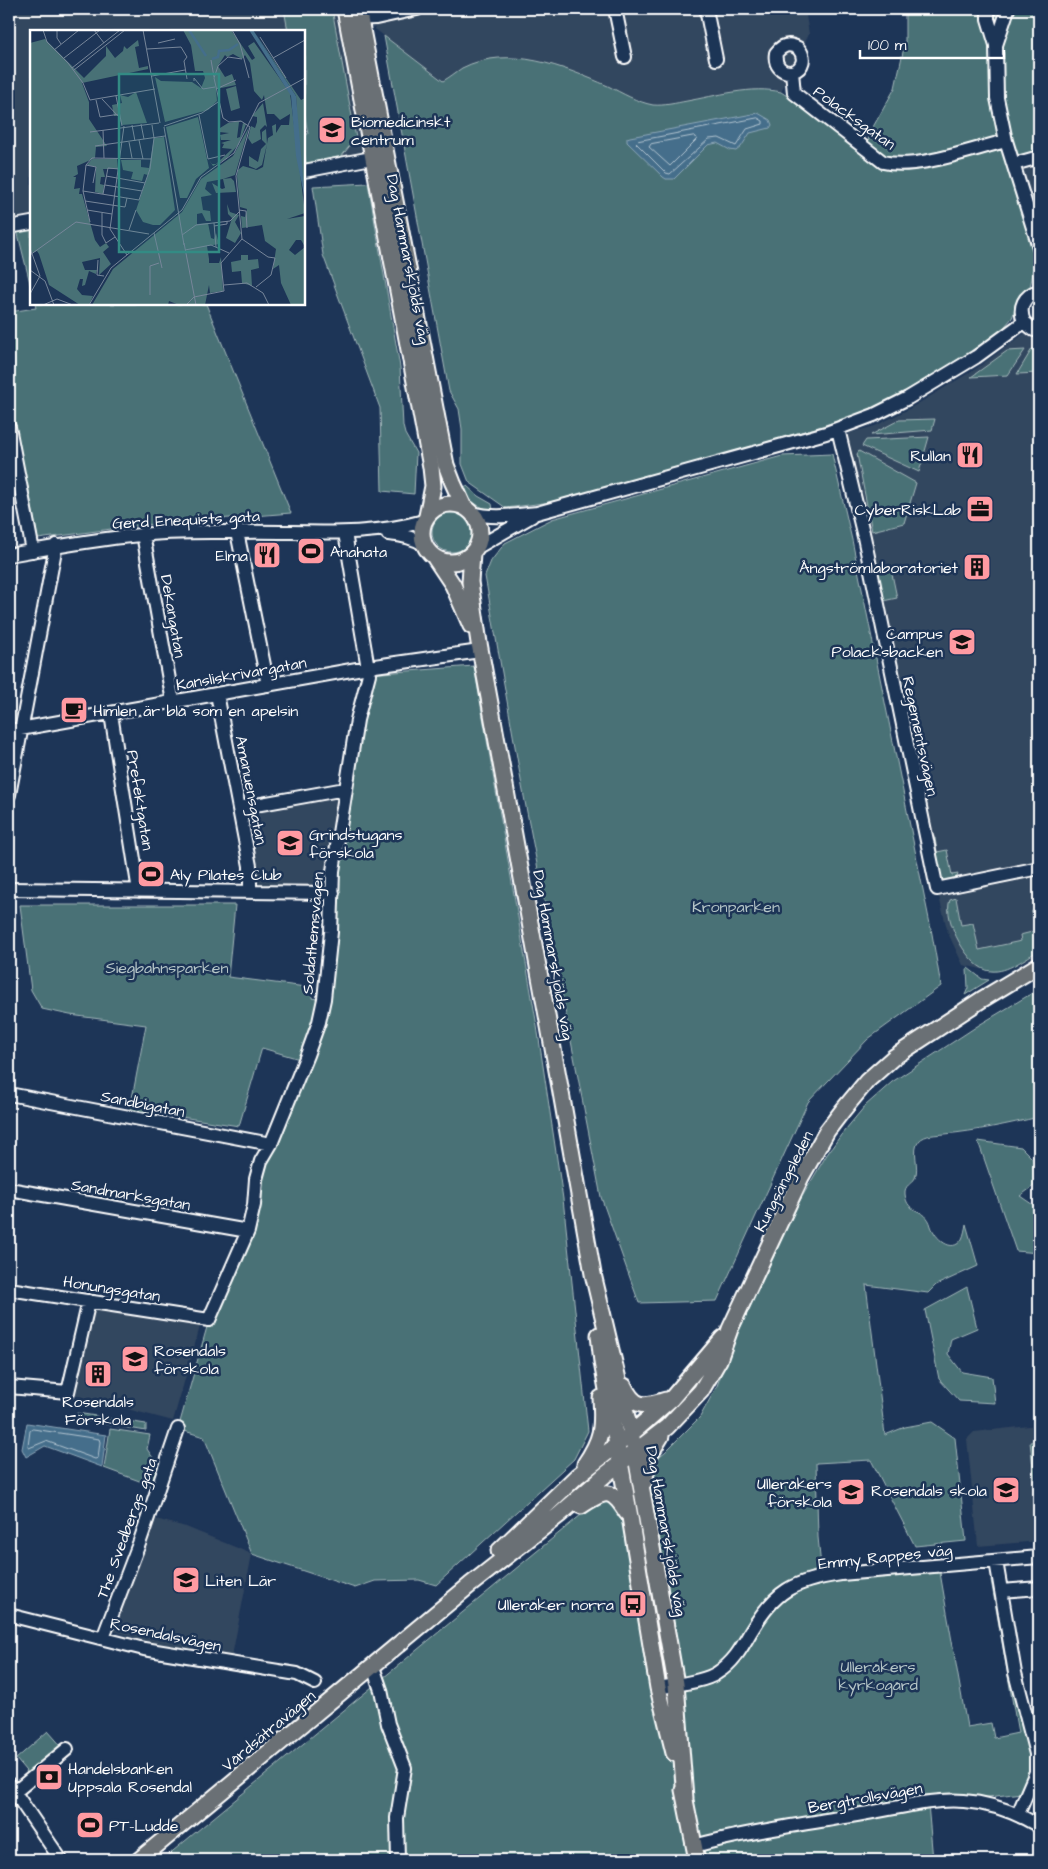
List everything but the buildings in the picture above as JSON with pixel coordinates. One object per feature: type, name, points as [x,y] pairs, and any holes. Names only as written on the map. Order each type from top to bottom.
[{"type":"main road","name":"Dag Hammarskjölds väg","points":[[352,14],[380,156],[433,486],[426,518]]},
{"type":"main road","name":"Dag Hammarskjölds väg","points":[[380,156],[398,218],[446,465],[452,483],[468,510]]},
{"type":"main road","points":[[445,505],[456,505],[468,510],[480,529],[480,537],[474,551],[456,562],[444,562],[435,558],[425,545],[422,531],[426,518],[435,509],[445,505]]},
{"type":"main road","name":"Dag Hammarskjölds väg","points":[[474,551],[470,582],[480,647],[593,1274],[608,1362],[617,1445],[658,1688],[685,1798],[695,1853]]},
{"type":"main road","name":"Dag Hammarskjölds väg","points":[[435,558],[453,585],[480,647]]},
{"type":"main road","name":"Kungsängsleden","points":[[620,1463],[667,1427],[701,1392],[719,1360],[730,1329],[814,1154],[843,1110],[867,1081],[911,1045],[1039,965]]},
{"type":"main road","name":"Kungsängsleden","points":[[617,1445],[672,1398],[730,1329]]},
{"type":"main road","name":"Dag Hammarskjölds väg","points":[[608,1362],[635,1451],[676,1684],[685,1798]]},
{"type":"main road","points":[[608,1362],[631,1399],[636,1403],[648,1406],[672,1398]]},
{"type":"main road","points":[[576,1476],[597,1447],[601,1434],[600,1389],[608,1362]]},
{"type":"main road","points":[[642,1493],[650,1454],[667,1427]]},
{"type":"main road","name":"Vårdsätravägen","points":[[420,1628],[576,1476],[617,1445]]},
{"type":"main road","name":"Vårdsätravägen","points":[[139,1860],[620,1463]]},
{"type":"main road","points":[[559,1515],[580,1507],[600,1494],[608,1493],[620,1501],[630,1517]]},
{"type":"street","points":[[352,14],[376,18],[417,9]]},
{"type":"street","points":[[615,9],[625,57]]},
{"type":"street","points":[[706,9],[716,59]]},
{"type":"street","points":[[988,9],[988,19],[996,45],[997,98],[1006,140],[1039,247]]},
{"type":"street","points":[[996,45],[1008,9]]},
{"type":"street","name":"Polacksgatan","points":[[792,72],[794,93],[884,162],[904,164],[960,154],[1006,140]]},
{"type":"street","points":[[305,170],[380,156]]},
{"type":"street","points":[[1014,164],[1039,157]]},
{"type":"street","points":[[9,227],[30,223]]},
{"type":"street","points":[[1039,291],[1032,293],[1024,301],[1021,315],[1024,322],[1034,330],[1039,331]]},
{"type":"street","points":[[468,510],[485,517],[537,513],[838,429],[874,415],[908,398],[976,357],[1024,322]]},
{"type":"street","points":[[9,427],[33,550]]},
{"type":"street","name":"Regementsvägen","points":[[838,429],[864,537],[937,889],[1039,868]]},
{"type":"street","points":[[474,551],[537,513]]},
{"type":"street","name":"Gerd Enequists gata","points":[[9,555],[56,545],[143,534],[366,532],[401,528],[426,518]]},
{"type":"street","points":[[237,532],[268,685]]},
{"type":"street","name":"Gerd Enequists gata","points":[[366,532],[402,536],[418,540],[425,545]]},
{"type":"street","name":"Soldathemsvägen","points":[[209,1320],[248,1231],[254,1205],[256,1178],[261,1161],[271,1144],[319,1022],[331,932],[333,871],[357,720],[369,674],[363,609],[345,533]]},
{"type":"street","name":"Dekangatan","points":[[143,534],[173,702]]},
{"type":"street","points":[[9,795],[15,731],[56,545]]},
{"type":"street","name":"Kansliskrivargatan","points":[[15,731],[368,667],[448,655],[480,647]]},
{"type":"street","name":"Amanuensgatan","points":[[217,694],[250,866],[250,892]]},
{"type":"street","name":"Prefektgatan","points":[[111,714],[139,891]]},
{"type":"street","points":[[239,808],[345,789]]},
{"type":"street","points":[[9,890],[333,893]]},
{"type":"street","name":"Sandbigatan","points":[[9,1094],[271,1144]]},
{"type":"street","name":"Sandmarksgatan","points":[[9,1189],[248,1231]]},
{"type":"street","name":"Honungsgatan","points":[[9,1289],[209,1320]]},
{"type":"street","points":[[9,1387],[68,1392],[88,1301]]},
{"type":"street","name":"The Svedbergs gata","points":[[103,1638],[140,1541],[178,1429]]},
{"type":"street","name":"Emmy Rappes väg","points":[[658,1688],[707,1678],[729,1664],[767,1606],[791,1586],[822,1577],[841,1574],[1039,1557]]},
{"type":"street","points":[[996,1561],[1014,1673],[1036,1754],[1036,1772],[1018,1814]]},
{"type":"street","points":[[1001,1591],[1039,1588]]},
{"type":"street","name":"Rosendalsvägen","points":[[9,1615],[144,1649],[297,1674],[316,1683]]},
{"type":"street","points":[[373,1667],[381,1690],[388,1724],[405,1768],[397,1818],[398,1860]]},
{"type":"street","points":[[61,1860],[12,1788],[67,1749]]},
{"type":"street","name":"Bergtrollsvägen","points":[[695,1853],[938,1801],[964,1801],[1018,1814],[1039,1826]]},
{"type":"shaded area","name":"Biomedicinskt centrum","points":[[31,9],[338,9],[365,153],[305,164],[305,30],[30,30],[30,216],[9,220],[9,13]]},
{"type":"shaded area","points":[[372,9],[805,9],[809,34],[781,92],[771,89],[724,94],[668,105],[653,105],[634,99],[588,78],[544,63],[513,57],[463,68],[443,81],[375,29]]},
{"type":"shaded area","points":[[1039,161],[1039,247],[1014,164]]},
{"type":"shaded area","name":"Campus Polacksbacken","points":[[1025,333],[1039,342],[1039,954],[1005,969],[981,969],[963,965],[948,933],[842,449],[849,433],[875,426],[909,409],[977,368]]},
{"type":"shaded area","name":"Grindstugans förskola","points":[[341,784],[329,888],[246,887],[246,800]]},
{"type":"shaded area","name":"Rosendals förskola","points":[[90,1305],[201,1323],[173,1421],[70,1394]]},
{"type":"shaded area","name":"Rosendals skola","points":[[1039,1425],[1039,1541],[978,1546],[967,1439],[974,1432]]},
{"type":"shaded area","name":"Liten Lär","points":[[148,1517],[186,1527],[252,1554],[232,1656],[148,1642],[107,1629]]},
{"type":"green space","points":[[284,9],[332,9],[356,138],[341,157],[306,163],[305,135],[308,134],[305,118],[305,30],[288,30]]},
{"type":"green space","points":[[905,9],[1039,9],[1039,161],[1015,164],[1039,247],[1030,287],[1019,298],[1012,318],[999,333],[932,376],[869,411],[566,500],[506,508],[469,482],[462,464],[462,429],[459,409],[449,391],[384,36],[443,81],[462,68],[480,61],[498,58],[517,58],[536,61],[573,72],[608,86],[635,100],[653,105],[670,104],[746,90],[781,92],[868,149],[869,134],[895,88],[905,43]]},
{"type":"green space","points":[[368,183],[400,367],[403,426],[405,434],[416,453],[414,494],[382,491],[380,408],[323,255],[313,186]]},
{"type":"green space","points":[[16,226],[30,226],[30,283]]},
{"type":"green space","points":[[35,305],[206,305],[291,513],[133,526],[38,539],[28,486],[9,469],[9,312],[36,308]]},
{"type":"green space","points":[[1032,349],[1036,349],[1039,359],[1039,373],[1017,374]]},
{"type":"green space","points":[[1025,350],[1008,375],[971,377],[1007,351]]},
{"type":"green space","points":[[935,419],[932,430],[871,435],[899,420]]},
{"type":"green space","points":[[929,437],[919,472],[862,446],[866,440]]},
{"type":"green space","points":[[859,451],[916,483],[904,523],[872,531],[857,454]]},
{"type":"green space","name":"Kronparken","points":[[832,454],[852,540],[941,986],[868,1039],[808,1102],[717,1301],[639,1303],[601,1197],[522,786],[485,576],[491,561],[505,543],[552,519],[782,456]]},
{"type":"green space","points":[[467,486],[478,496],[492,504],[493,510],[478,506],[471,500],[461,487]]},
{"type":"green space","points":[[452,512],[466,518],[472,532],[466,546],[452,552],[438,546],[432,532],[438,518]]},
{"type":"green space","points":[[892,568],[902,572],[892,574],[897,598],[883,601],[876,575],[879,571]]},
{"type":"green space","points":[[474,666],[537,1026],[563,1199],[588,1431],[574,1459],[436,1585],[419,1580],[375,1581],[355,1588],[252,1554],[204,1437],[178,1429],[209,1320],[248,1231],[256,1179],[319,1022],[333,911],[369,674]]},
{"type":"green space","points":[[935,838],[937,852],[947,850],[952,875],[958,874],[957,877],[942,880],[940,878],[932,839]]},
{"type":"green space","points":[[956,898],[961,925],[973,923],[979,950],[1021,941],[1020,935],[1036,931],[1032,911],[1039,909],[1039,950],[1003,970],[991,971],[983,968],[966,953],[954,931],[949,908],[950,900]]},
{"type":"green space","name":"Siegbahnsparken","points":[[20,905],[235,905],[228,977],[314,988],[312,998],[322,1000],[303,1060],[262,1048],[239,1126],[130,1109],[146,1025],[70,1015],[42,1009],[31,990]]},
{"type":"green space","points":[[968,968],[982,979],[989,980],[965,995],[968,988]]},
{"type":"green space","name":"Ulleråkers kyrkogård","points":[[1039,989],[1039,1117],[981,1129],[924,1137],[919,1141],[916,1149],[917,1169],[915,1178],[905,1191],[906,1201],[909,1205],[929,1220],[933,1231],[944,1243],[949,1245],[958,1244],[963,1237],[966,1224],[978,1266],[936,1285],[928,1293],[866,1285],[885,1435],[905,1427],[932,1422],[955,1438],[966,1541],[915,1546],[871,1460],[816,1463],[818,1537],[822,1577],[939,1567],[967,1727],[991,1723],[994,1738],[1018,1733],[991,1580],[996,1561],[1039,1758],[1039,1791],[928,1804],[933,1860],[162,1860],[587,1510],[665,1452],[700,1417],[717,1386],[728,1354],[799,1202],[826,1156],[841,1135],[865,1106],[892,1082],[979,1025]]},
{"type":"green space","points":[[978,1141],[1021,1147],[1039,1165],[1039,1182],[1020,1196],[1039,1209],[1039,1253],[1016,1251]]},
{"type":"green space","points":[[967,1287],[977,1328],[951,1339],[948,1354],[962,1372],[992,1377],[995,1403],[959,1401],[939,1379],[925,1310]]},
{"type":"green space","points":[[77,1413],[146,1424],[146,1431],[76,1419]]},
{"type":"green space","points":[[110,1429],[150,1435],[147,1449],[159,1467],[153,1486],[104,1468]]},
{"type":"green space","points":[[1039,1441],[1039,1482],[1035,1483],[1030,1442]]},
{"type":"green space","points":[[48,1731],[63,1748],[30,1776],[16,1759]]},
{"type":"water","points":[[758,113],[770,120],[772,125],[770,128],[750,133],[736,151],[717,143],[708,145],[674,179],[663,177],[627,142],[627,138],[630,137]]},
{"type":"water","points":[[27,1423],[106,1435],[102,1467],[45,1446],[26,1457],[22,1449]]},
{"type":"place","name":"Biomedicinskt centrum","points":[[332,130]]},
{"type":"place","name":"Rullan","points":[[970,455]]},
{"type":"place","name":"CyberRiskLab","points":[[980,509]]},
{"type":"place","name":"Anahata","points":[[311,551]]},
{"type":"place","name":"Elma","points":[[267,555]]},
{"type":"place","name":"Ångströmlaboratoriet","points":[[977,567]]},
{"type":"place","name":"Campus Polacksbacken","points":[[962,642]]},
{"type":"place","name":"Himlen är blå som en apelsin","points":[[74,710]]},
{"type":"place","name":"Grindstugans förskola","points":[[290,843]]},
{"type":"place","name":"Aly Pilates Club","points":[[151,874]]},
{"type":"place","name":"Rosendals förskola","points":[[135,1359]]},
{"type":"place","name":"Rosendals Förskola","points":[[98,1374]]},
{"type":"place","name":"Rosendals skola","points":[[1006,1490]]},
{"type":"place","name":"Ulleråkers förskola","points":[[851,1492]]},
{"type":"place","name":"Liten Lär","points":[[186,1580]]},
{"type":"place","name":"Ulleråker norra","points":[[633,1604]]},
{"type":"place","name":"Handelsbanken Uppsala Rosendal","points":[[49,1777]]},
{"type":"place","name":"PT-Ludde","points":[[90,1825]]}]
